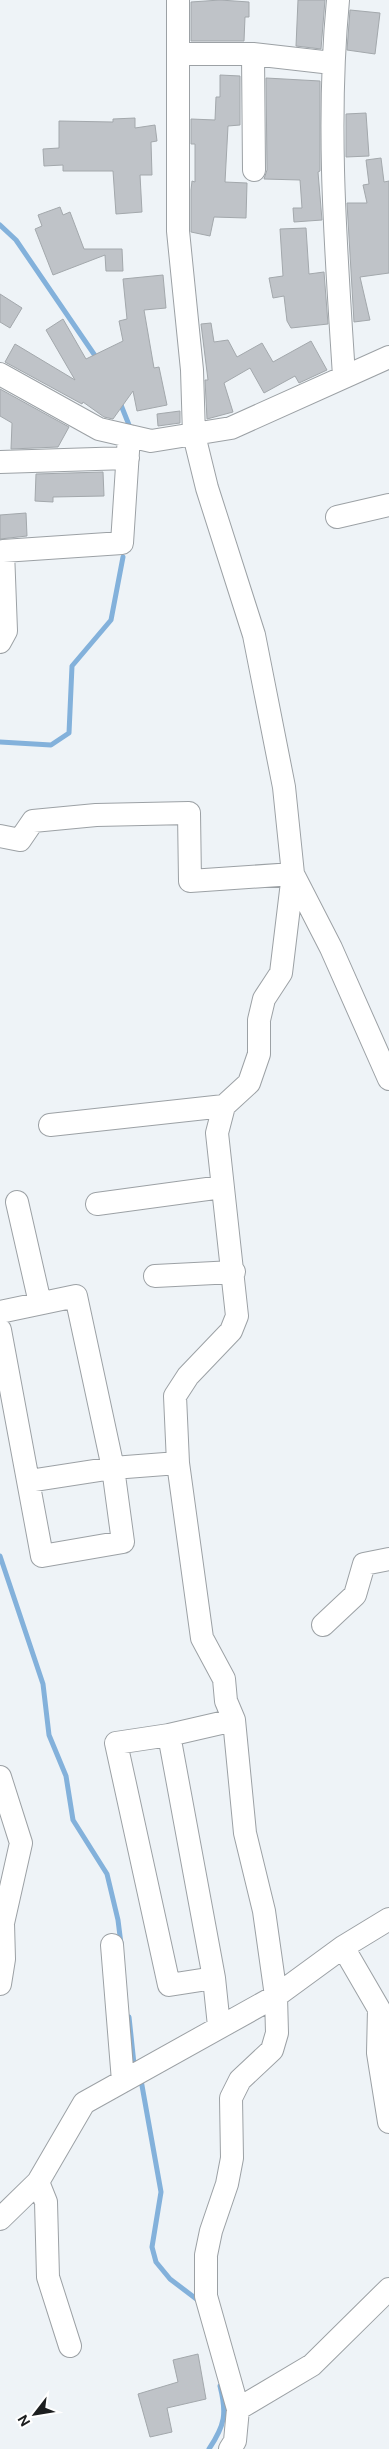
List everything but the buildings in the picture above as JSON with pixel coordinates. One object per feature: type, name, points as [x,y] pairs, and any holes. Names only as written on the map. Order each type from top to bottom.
[{"type":"street","points":[[178,0],[178,231],[192,370],[194,435],[207,488],[254,635],[284,787],[293,874],[281,974],[264,1000],[259,1020],[258,1054],[249,1083],[224,1106],[217,1133],[222,1187],[234,1272],[237,1316],[231,1331],[188,1376],[175,1396],[178,1463],[202,1638],[224,1679],[226,1701],[234,1720],[244,1833],[264,1911],[276,1996],[277,2033],[272,2050],[240,2080],[231,2098],[232,2158],[227,2184],[211,2231],[206,2255],[206,2296],[238,2409],[235,2441],[230,2449]]},
{"type":"street","points":[[338,0],[332,63],[333,203],[344,376]]},
{"type":"street","points":[[178,54],[253,54],[332,63]]},
{"type":"street","points":[[253,54],[254,170]]},
{"type":"street","points":[[0,462],[128,447],[151,441],[231,428],[389,357]]},
{"type":"street","points":[[0,374],[99,428],[128,447]]},
{"type":"street","points":[[0,642],[6,631],[2,551],[122,543],[128,447]]},
{"type":"street","points":[[337,517],[389,505]]},
{"type":"street","points":[[0,836],[20,840],[34,821],[96,815],[189,813],[190,881],[293,874]]},
{"type":"street","points":[[293,874],[331,948],[389,1079]]},
{"type":"street","points":[[50,1125],[224,1106]]},
{"type":"street","points":[[97,1204],[222,1187]]},
{"type":"street","points":[[17,1202],[40,1303]]},
{"type":"street","points":[[155,1276],[234,1272]]},
{"type":"street","points":[[0,1312],[76,1296],[113,1468],[123,1542],[42,1556],[0,1330]]},
{"type":"street","points":[[29,1481],[113,1468],[178,1463]]},
{"type":"street","points":[[323,1624],[355,1595],[364,1564],[389,1559]]},
{"type":"street","points":[[214,1978],[169,1985],[116,1743],[169,1735],[234,1720]]},
{"type":"street","points":[[169,1735],[214,1978],[219,2026]]},
{"type":"street","points":[[0,1777],[21,1843],[3,1922],[4,1959],[0,1984]]},
{"type":"street","points":[[0,2218],[38,2182],[84,2103],[219,2026],[276,1996],[343,1947],[389,1919]]},
{"type":"street","points":[[112,1945],[123,2081]]},
{"type":"street","points":[[343,1947],[379,2010],[378,2053],[389,2122]]},
{"type":"street","points":[[38,2182],[46,2202],[48,2276],[70,2346]]},
{"type":"street","points":[[238,2409],[312,2365],[389,2289]]},
{"type":"waterway","points":[[0,225],[16,240],[98,360]]},
{"type":"waterway","points":[[119,400],[129,425]]},
{"type":"waterway","points":[[0,742],[51,745],[69,733],[72,666],[111,620],[123,557]]},
{"type":"waterway","points":[[0,1556],[43,1684],[49,1735],[66,1776],[73,1820],[107,1874],[118,1920],[121,1944]]},
{"type":"waterway","points":[[129,2017],[134,2064]]},
{"type":"waterway","points":[[141,2080],[161,2192],[152,2247],[156,2262],[170,2279],[199,2301]]},
{"type":"waterway","points":[[209,2449],[223,2419],[224,2412],[220,2386]]}]
